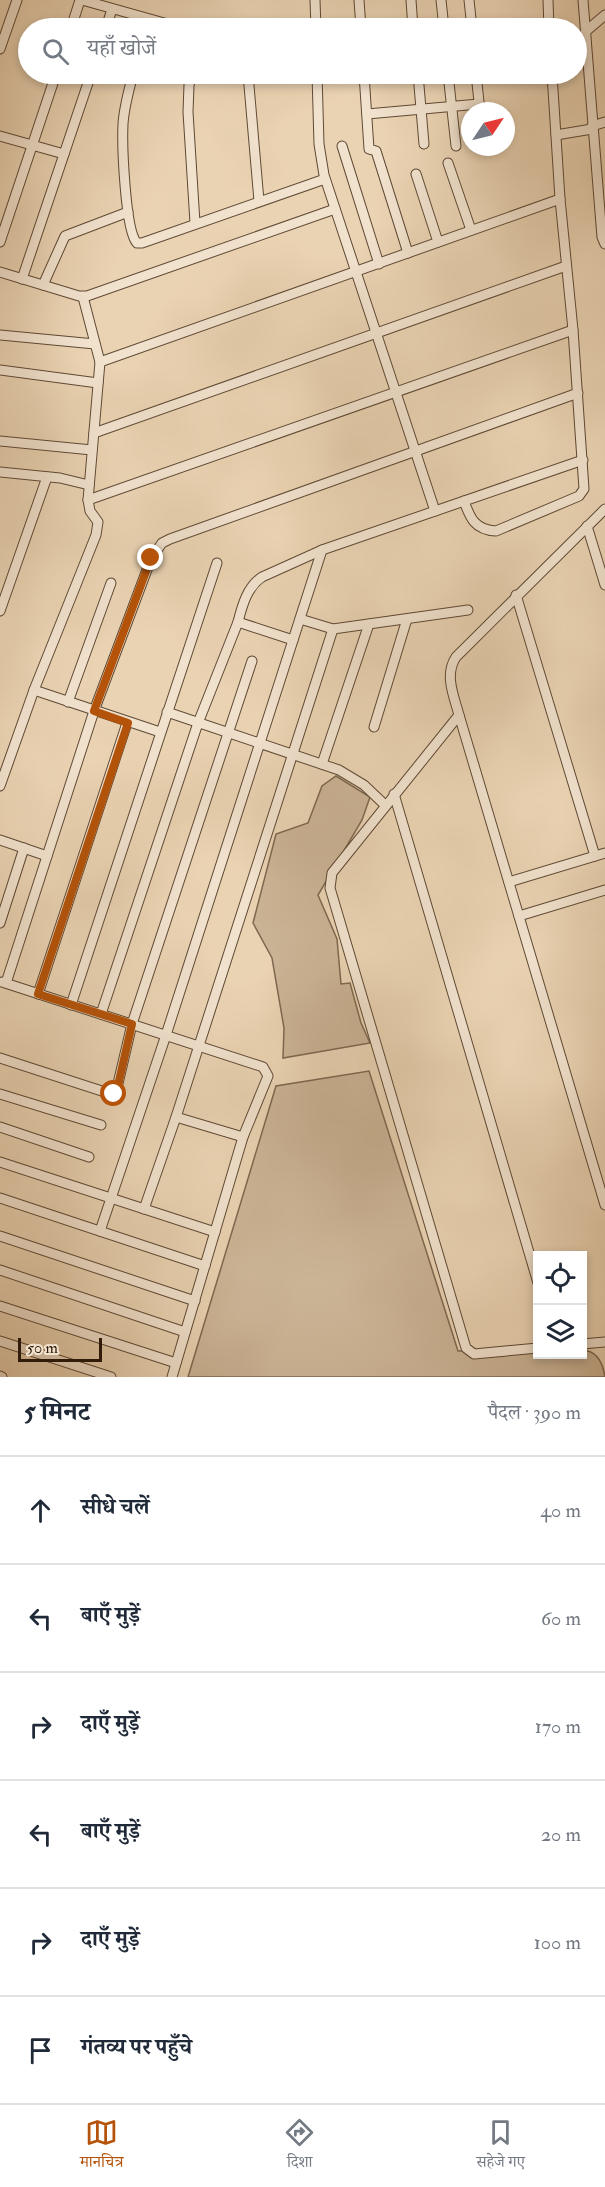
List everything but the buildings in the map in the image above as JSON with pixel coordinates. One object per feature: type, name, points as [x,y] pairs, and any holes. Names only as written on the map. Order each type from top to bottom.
[{"type":"street","points":[[0,49],[17,0]]},
{"type":"street","points":[[75,18],[81,0],[144,18]]},
{"type":"street","points":[[315,0],[316,18]]},
{"type":"street","points":[[359,0],[360,18]]},
{"type":"street","points":[[411,0],[412,18]]},
{"type":"street","points":[[441,0],[443,18]]},
{"type":"street","points":[[469,0],[471,18]]},
{"type":"street","points":[[548,0],[549,18]]},
{"type":"street","points":[[583,0],[584,18]]},
{"type":"street","points":[[109,18],[112,9]]},
{"type":"street","points":[[587,30],[605,15]]},
{"type":"street","points":[[587,59],[602,237],[605,244]]},
{"type":"street","points":[[0,242],[53,84]]},
{"type":"street","points":[[22,279],[88,84]]},
{"type":"street","points":[[131,84],[123,122],[123,164],[133,239],[139,243],[325,179]]},
{"type":"street","points":[[189,84],[188,112],[195,223]]},
{"type":"street","points":[[249,84],[259,201]]},
{"type":"street","points":[[317,84],[319,144],[325,179],[435,511]]},
{"type":"street","points":[[365,84],[369,149],[376,151],[408,253]]},
{"type":"street","points":[[419,84],[424,144]]},
{"type":"street","points":[[449,84],[456,146]]},
{"type":"street","points":[[477,84],[478,102]]},
{"type":"street","points":[[464,501],[471,520],[476,525],[486,530],[496,531],[579,496],[584,489],[553,84]]},
{"type":"street","points":[[367,114],[461,107]]},
{"type":"street","points":[[556,135],[582,131],[605,122]]},
{"type":"street","points":[[0,136],[64,154]]},
{"type":"street","points":[[342,146],[379,264]]},
{"type":"street","points":[[448,163],[471,230]]},
{"type":"street","points":[[416,174],[438,242]]},
{"type":"street","points":[[100,362],[560,199]]},
{"type":"street","points":[[0,272],[83,297],[335,209]]},
{"type":"street","points":[[43,285],[64,236],[128,212]]},
{"type":"street","points":[[94,433],[377,335],[566,266]]},
{"type":"street","points":[[0,786],[34,690],[96,535],[98,522],[90,510],[88,500],[100,362],[83,297]]},
{"type":"street","points":[[88,500],[573,330]]},
{"type":"street","points":[[0,335],[95,344]]},
{"type":"street","points":[[0,370],[98,382]]},
{"type":"street","points":[[172,1377],[243,1137],[268,1076],[267,1071],[263,1067],[3,982],[94,711],[151,558],[162,543],[578,393]]},
{"type":"street","points":[[0,441],[92,450]]},
{"type":"street","points":[[101,1014],[198,723],[242,607],[254,583],[262,577],[322,550],[583,460]]},
{"type":"street","points":[[0,472],[47,477],[89,485]]},
{"type":"street","points":[[0,611],[47,477]]},
{"type":"street","points":[[605,509],[456,657],[450,667],[449,675],[605,1205]]},
{"type":"street","points":[[588,526],[605,585]]},
{"type":"street","points":[[100,1231],[166,1035],[322,550]]},
{"type":"street","points":[[71,1005],[217,563]]},
{"type":"street","points":[[68,702],[111,584]]},
{"type":"street","points":[[516,595],[595,856]]},
{"type":"street","points":[[300,619],[333,629],[468,610]]},
{"type":"street","points":[[374,727],[407,619]]},
{"type":"street","points":[[238,622],[293,640]]},
{"type":"street","points":[[322,764],[369,624]]},
{"type":"street","points":[[144,1209],[176,1117],[333,629]]},
{"type":"street","points":[[0,1058],[114,1094],[117,1090],[132,1024],[252,661]]},
{"type":"street","points":[[34,690],[160,732]]},
{"type":"street","points":[[167,712],[339,770],[363,785],[385,805]]},
{"type":"street","points":[[459,714],[332,873],[330,888],[466,1348],[474,1354],[533,1347]]},
{"type":"street","points":[[38,994],[128,723]]},
{"type":"street","points":[[394,794],[533,1269]]},
{"type":"street","points":[[0,840],[47,856]]},
{"type":"street","points":[[0,923],[24,848]]},
{"type":"street","points":[[509,882],[605,853]]},
{"type":"street","points":[[519,916],[604,893]]},
{"type":"street","points":[[0,1094],[101,1125]]},
{"type":"street","points":[[176,1117],[243,1137]]},
{"type":"street","points":[[0,1127],[89,1156]]},
{"type":"street","points":[[0,1162],[215,1232]]},
{"type":"street","points":[[0,1198],[205,1266]]},
{"type":"street","points":[[0,1236],[195,1301]]},
{"type":"street","points":[[0,1270],[185,1332]]},
{"type":"street","points":[[0,1306],[176,1363]]},
{"type":"street","points":[[0,1341],[111,1377]]},
{"type":"street","points":[[587,1344],[605,1342]]},
{"type":"shaded area","points":[[336,776],[370,797],[362,820],[318,895],[337,939],[341,984],[350,983],[361,1023],[370,1043],[283,1058],[284,1028],[272,958],[253,923],[276,834],[308,823],[322,786]]},
{"type":"shaded area","points":[[369,1071],[458,1351],[533,1351],[533,1359],[587,1359],[587,1351],[599,1359],[605,1377],[188,1377],[276,1086]]},
{"type":"route","points":[[114,1094],[117,1090],[132,1024],[38,994],[128,723],[94,711],[151,558]]}]
